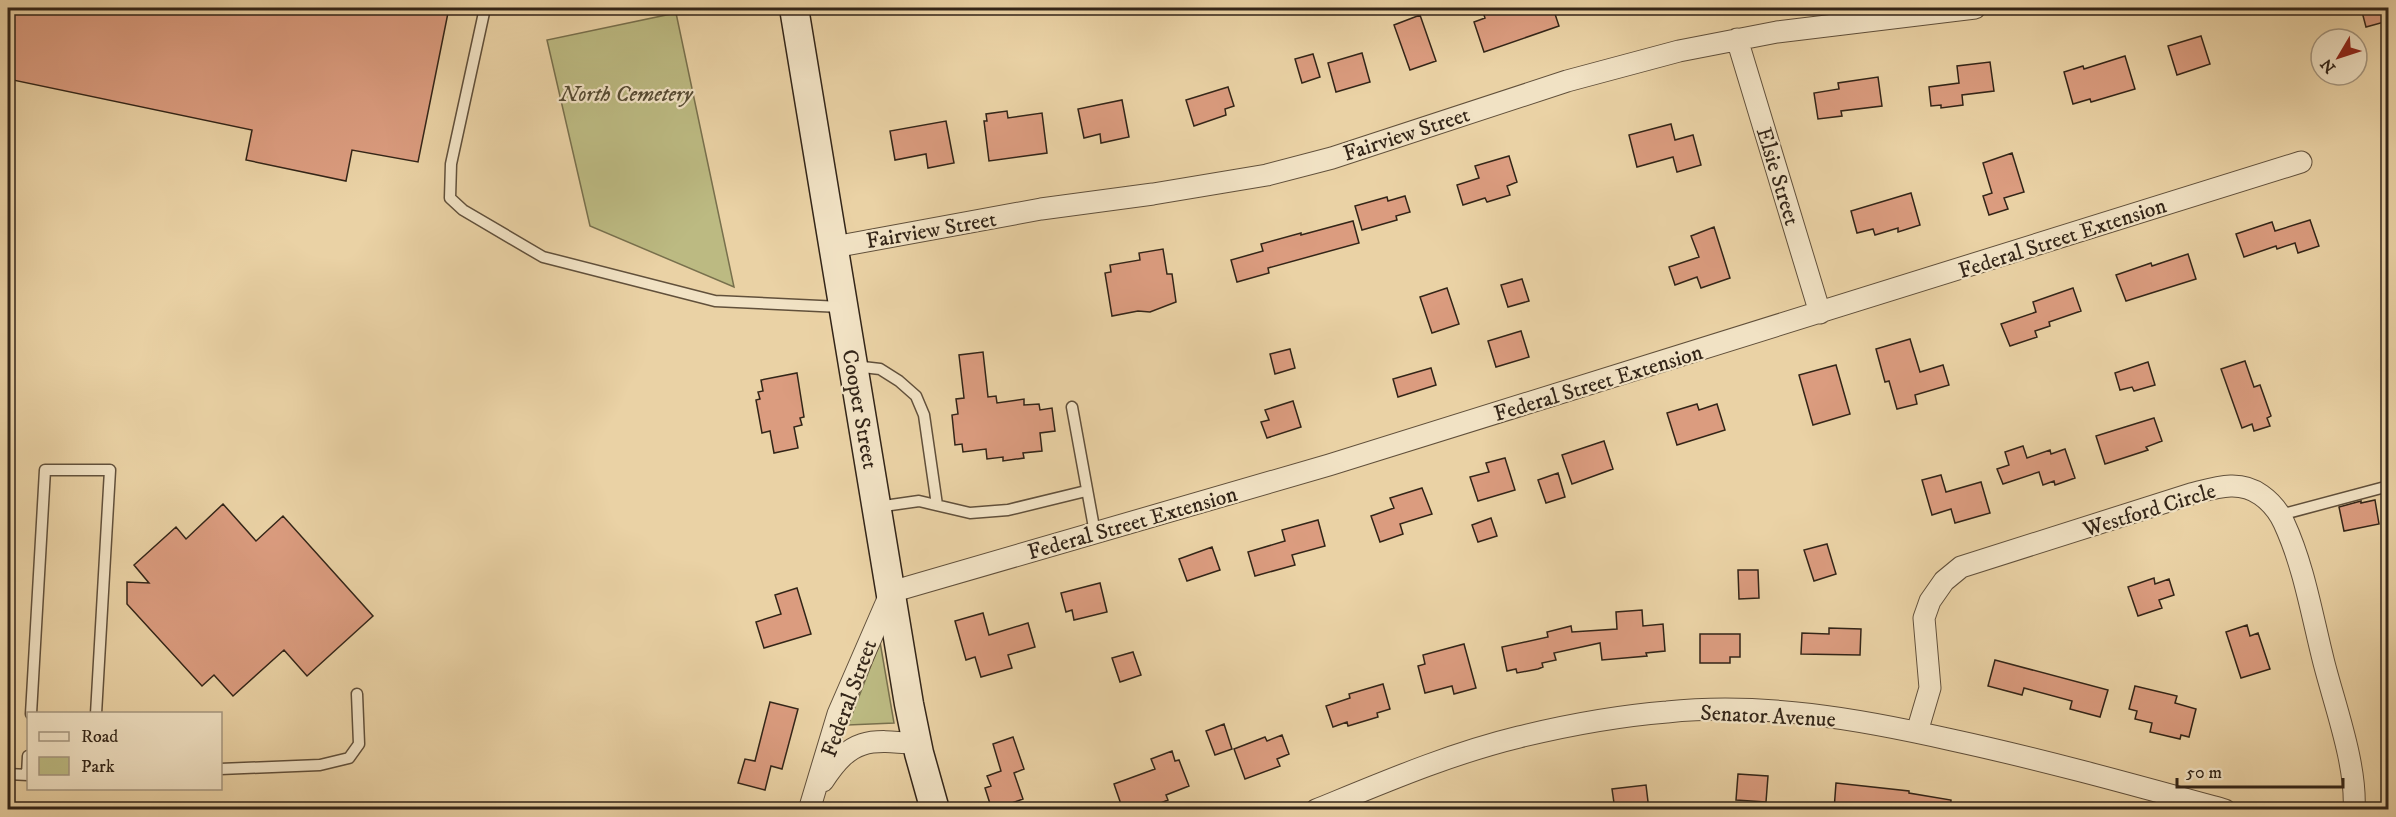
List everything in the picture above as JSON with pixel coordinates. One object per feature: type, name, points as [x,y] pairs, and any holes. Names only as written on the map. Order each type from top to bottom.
[{"type":"street","name":"Cooper Street","points":[[794,8],[917,744],[935,810]]},
{"type":"street","name":"Fairview Street","points":[[834,247],[1041,209],[1175,191],[1286,171],[1567,81],[1660,56],[1737,39],[1833,24],[1975,8]]},
{"type":"street","name":"Elsie Street","points":[[1737,39],[1820,313]]},
{"type":"street","name":"Federal Street Extension","points":[[891,592],[1329,465],[2301,162]]},
{"type":"street","name":"Westford Circle","points":[[1917,732],[1930,688],[1924,618],[1930,601],[1944,581],[1961,567],[2191,494],[2229,485],[2239,486],[2256,492],[2270,503],[2280,515],[2296,553],[2343,734],[2353,783],[2354,810]]},
{"type":"street","name":"Federal Street","points":[[810,808],[838,714],[864,649],[891,592]]},
{"type":"street","name":"Senator Avenue","points":[[1316,810],[1480,748],[1549,730],[1640,714],[1698,710],[1764,710],[1852,720],[1917,732],[2012,753],[2225,810]]},
{"type":"street","name":"Federal Street","points":[[810,808],[820,786],[834,765],[843,754],[854,747],[882,741],[917,744]]},
{"type":"lane","points":[[485,8],[451,164],[450,198],[462,210],[543,257],[715,301],[844,307]]},
{"type":"lane","points":[[853,366],[880,369],[899,381],[915,396],[924,416],[937,505]]},
{"type":"lane","points":[[1072,407],[1095,533]]},
{"type":"lane","points":[[31,712],[45,470],[110,470],[96,712]]},
{"type":"lane","points":[[2280,515],[2385,487]]},
{"type":"lane","points":[[877,507],[919,501],[970,513],[1008,510],[1086,491]]},
{"type":"lane","points":[[222,770],[320,765],[349,758],[359,744],[357,694]]},
{"type":"lane","points":[[8,774],[27,775]]},
{"type":"green space","name":"North Cemetery","points":[[676,13],[734,287],[590,226],[547,40]]},
{"type":"green space","points":[[880,642],[894,723],[848,725]]},
{"type":"building","points":[[8,8],[449,8],[418,162],[352,150],[346,181],[246,160],[252,130],[8,79]]},
{"type":"building","points":[[1497,8],[1553,8],[1559,26],[1484,52],[1474,22],[1485,18],[1483,12]]},
{"type":"building","points":[[2361,8],[2388,8],[2388,21],[2366,27]]},
{"type":"building","points":[[1420,15],[1436,61],[1410,70],[1394,25]]},
{"type":"building","points":[[2201,36],[2210,64],[2177,75],[2168,46]]},
{"type":"building","points":[[1362,53],[1370,82],[1336,92],[1328,63]]},
{"type":"building","points":[[1313,54],[1320,77],[1302,83],[1295,59]]},
{"type":"building","points":[[2125,56],[2135,89],[2091,102],[2090,99],[2073,104],[2064,72],[2083,66],[2084,69]]},
{"type":"building","points":[[1990,62],[1994,91],[1962,95],[1963,105],[1941,108],[1941,105],[1931,106],[1929,87],[1959,83],[1957,66]]},
{"type":"building","points":[[1878,77],[1882,106],[1841,111],[1842,116],[1818,119],[1814,93],[1839,89],[1838,83]]},
{"type":"building","points":[[1228,87],[1234,106],[1225,109],[1226,115],[1194,126],[1186,100]]},
{"type":"building","points":[[1122,100],[1129,137],[1101,143],[1100,134],[1084,138],[1078,109]]},
{"type":"building","points":[[1007,111],[1008,118],[1042,113],[1047,153],[989,161],[984,121],[987,121],[986,114]]},
{"type":"building","points":[[946,121],[954,163],[928,168],[926,154],[895,160],[890,131]]},
{"type":"building","points":[[1671,124],[1675,140],[1693,135],[1701,165],[1677,172],[1673,157],[1637,167],[1629,135]]},
{"type":"building","points":[[2012,153],[2024,192],[2004,198],[2008,209],[1989,215],[1983,196],[1992,193],[1983,163]]},
{"type":"building","points":[[1509,156],[1517,182],[1507,186],[1510,195],[1487,202],[1485,198],[1463,205],[1457,185],[1479,178],[1475,166]]},
{"type":"building","points":[[1911,193],[1920,225],[1898,232],[1898,228],[1875,235],[1873,229],[1857,233],[1851,211]]},
{"type":"building","points":[[1405,196],[1410,212],[1396,216],[1397,220],[1362,230],[1355,206],[1387,197],[1388,201]]},
{"type":"building","points":[[2310,220],[2319,246],[2298,253],[2295,243],[2277,249],[2276,246],[2244,257],[2236,234],[2272,222],[2275,231]]},
{"type":"building","points":[[1353,221],[1359,243],[1268,268],[1269,273],[1237,282],[1231,260],[1263,251],[1261,244]]},
{"type":"building","points":[[1714,227],[1730,278],[1701,288],[1697,277],[1675,285],[1669,267],[1699,257],[1691,236]]},
{"type":"building","points":[[1163,249],[1167,274],[1172,274],[1176,302],[1150,312],[1138,311],[1112,316],[1105,273],[1111,272],[1110,265],[1140,260],[1139,253]]},
{"type":"building","points":[[2188,254],[2196,279],[2126,301],[2116,275]]},
{"type":"building","points":[[1522,279],[1529,301],[1508,307],[1501,285]]},
{"type":"building","points":[[1447,288],[1459,324],[1432,333],[1420,297]]},
{"type":"building","points":[[2073,288],[2081,311],[2049,322],[2050,326],[2035,331],[2037,337],[2010,346],[2001,324],[2036,312],[2033,302]]},
{"type":"building","points":[[1521,331],[1529,357],[1496,367],[1488,341]]},
{"type":"building","points":[[1910,339],[1920,372],[1943,365],[1949,385],[1915,395],[1917,404],[1897,409],[1889,381],[1885,382],[1876,349]]},
{"type":"building","points":[[1290,349],[1295,368],[1275,374],[1270,354]]},
{"type":"building","points":[[983,352],[988,397],[996,396],[997,403],[1024,399],[1024,405],[1039,404],[1040,410],[1052,408],[1055,431],[1040,433],[1042,451],[1023,453],[1024,458],[1003,461],[1003,457],[987,459],[986,449],[963,452],[962,444],[955,445],[952,415],[958,414],[956,399],[964,398],[959,355]]},
{"type":"building","points":[[2245,361],[2254,387],[2260,385],[2271,416],[2267,418],[2270,426],[2254,431],[2252,424],[2242,428],[2221,369]]},
{"type":"building","points":[[2148,362],[2155,385],[2134,391],[2132,387],[2120,390],[2115,373]]},
{"type":"building","points":[[1836,365],[1850,414],[1813,425],[1799,375]]},
{"type":"building","points":[[1431,368],[1436,385],[1398,397],[1393,379]]},
{"type":"building","points":[[797,373],[804,417],[800,418],[802,425],[794,427],[798,448],[774,453],[770,431],[762,433],[756,400],[760,399],[758,392],[763,391],[761,380]]},
{"type":"building","points":[[1293,401],[1301,427],[1267,438],[1261,422],[1269,420],[1265,410]]},
{"type":"building","points":[[1697,404],[1699,410],[1717,404],[1725,430],[1677,445],[1667,413]]},
{"type":"building","points":[[2154,418],[2162,441],[2146,447],[2148,450],[2105,464],[2096,436]]},
{"type":"building","points":[[1604,441],[1613,469],[1572,484],[1562,455]]},
{"type":"building","points":[[2023,446],[2027,458],[2050,450],[2051,454],[2065,449],[2075,478],[2055,485],[2054,481],[2043,485],[2039,472],[2003,484],[1997,469],[2009,465],[2005,452]]},
{"type":"building","points":[[1505,458],[1515,490],[1478,501],[1470,477],[1489,472],[1486,463]]},
{"type":"building","points":[[1558,473],[1565,497],[1546,503],[1538,480]]},
{"type":"building","points":[[1941,475],[1946,492],[1981,482],[1990,513],[1955,523],[1951,509],[1932,515],[1922,480]]},
{"type":"building","points":[[1422,488],[1432,514],[1400,524],[1403,534],[1380,542],[1371,516],[1394,508],[1390,498]]},
{"type":"building","points":[[2375,500],[2379,524],[2344,531],[2339,507]]},
{"type":"building","points":[[223,504],[256,541],[283,516],[373,616],[307,676],[284,650],[233,696],[214,675],[202,686],[127,604],[127,582],[149,583],[134,565],[176,527],[186,539]]},
{"type":"building","points":[[1491,518],[1497,536],[1478,542],[1472,525]]},
{"type":"building","points":[[1318,520],[1325,546],[1292,555],[1295,565],[1255,576],[1248,552],[1285,541],[1282,530]]},
{"type":"building","points":[[1827,544],[1836,574],[1814,581],[1804,550]]},
{"type":"building","points":[[1212,547],[1220,570],[1187,581],[1179,559]]},
{"type":"building","points":[[1738,570],[1758,570],[1759,598],[1739,599]]},
{"type":"building","points":[[2154,578],[2155,584],[2169,579],[2174,595],[2159,600],[2162,608],[2138,616],[2128,587]]},
{"type":"building","points":[[1100,583],[1107,612],[1074,620],[1072,610],[1066,612],[1061,593]]},
{"type":"building","points":[[797,588],[811,634],[764,648],[756,622],[781,614],[775,595]]},
{"type":"building","points":[[1642,610],[1643,626],[1663,624],[1665,651],[1646,653],[1647,656],[1602,660],[1600,643],[1554,653],[1556,660],[1542,663],[1543,667],[1538,669],[1517,673],[1516,669],[1507,671],[1502,647],[1548,637],[1547,632],[1571,626],[1572,632],[1617,629],[1616,612]]},
{"type":"building","points":[[983,613],[989,635],[1028,623],[1035,647],[1008,655],[1012,668],[981,677],[975,657],[966,660],[955,621]]},
{"type":"building","points":[[2247,625],[2250,636],[2258,633],[2270,669],[2241,678],[2226,632]]},
{"type":"building","points":[[1829,628],[1861,629],[1860,655],[1801,654],[1802,633],[1829,634]]},
{"type":"building","points":[[1700,634],[1740,634],[1740,657],[1730,657],[1730,663],[1700,663]]},
{"type":"building","points":[[1464,644],[1476,688],[1454,694],[1452,686],[1425,693],[1418,666],[1425,664],[1423,655]]},
{"type":"building","points":[[1133,652],[1141,675],[1120,682],[1112,658]]},
{"type":"building","points":[[1995,660],[2108,690],[2100,717],[2070,709],[2072,701],[2024,688],[2022,695],[1988,686]]},
{"type":"building","points":[[1383,684],[1390,709],[1377,713],[1378,717],[1348,726],[1347,722],[1333,727],[1326,706],[1350,698],[1349,694]]},
{"type":"building","points":[[2135,686],[2177,696],[2175,703],[2196,709],[2189,737],[2181,735],[2180,739],[2150,732],[2152,723],[2135,719],[2137,711],[2129,709]]},
{"type":"building","points":[[770,702],[798,709],[782,769],[771,766],[765,790],[738,783],[745,759],[755,761]]},
{"type":"building","points":[[1224,724],[1232,749],[1215,755],[1206,731]]},
{"type":"building","points":[[1282,735],[1289,754],[1277,759],[1280,766],[1245,779],[1234,749],[1265,737],[1267,741]]},
{"type":"building","points":[[1013,737],[1024,769],[1014,773],[1023,799],[992,810],[985,788],[991,786],[987,776],[1001,771],[993,744]]},
{"type":"building","points":[[1172,751],[1175,761],[1179,760],[1189,786],[1166,795],[1168,800],[1144,810],[1123,810],[1114,784],[1155,769],[1151,759]]},
{"type":"building","points":[[1738,774],[1768,776],[1766,802],[1736,800]]},
{"type":"building","points":[[1836,783],[1909,791],[1909,793],[1951,800],[1950,810],[1834,810]]},
{"type":"building","points":[[1646,785],[1649,810],[1615,810],[1612,789]]}]
